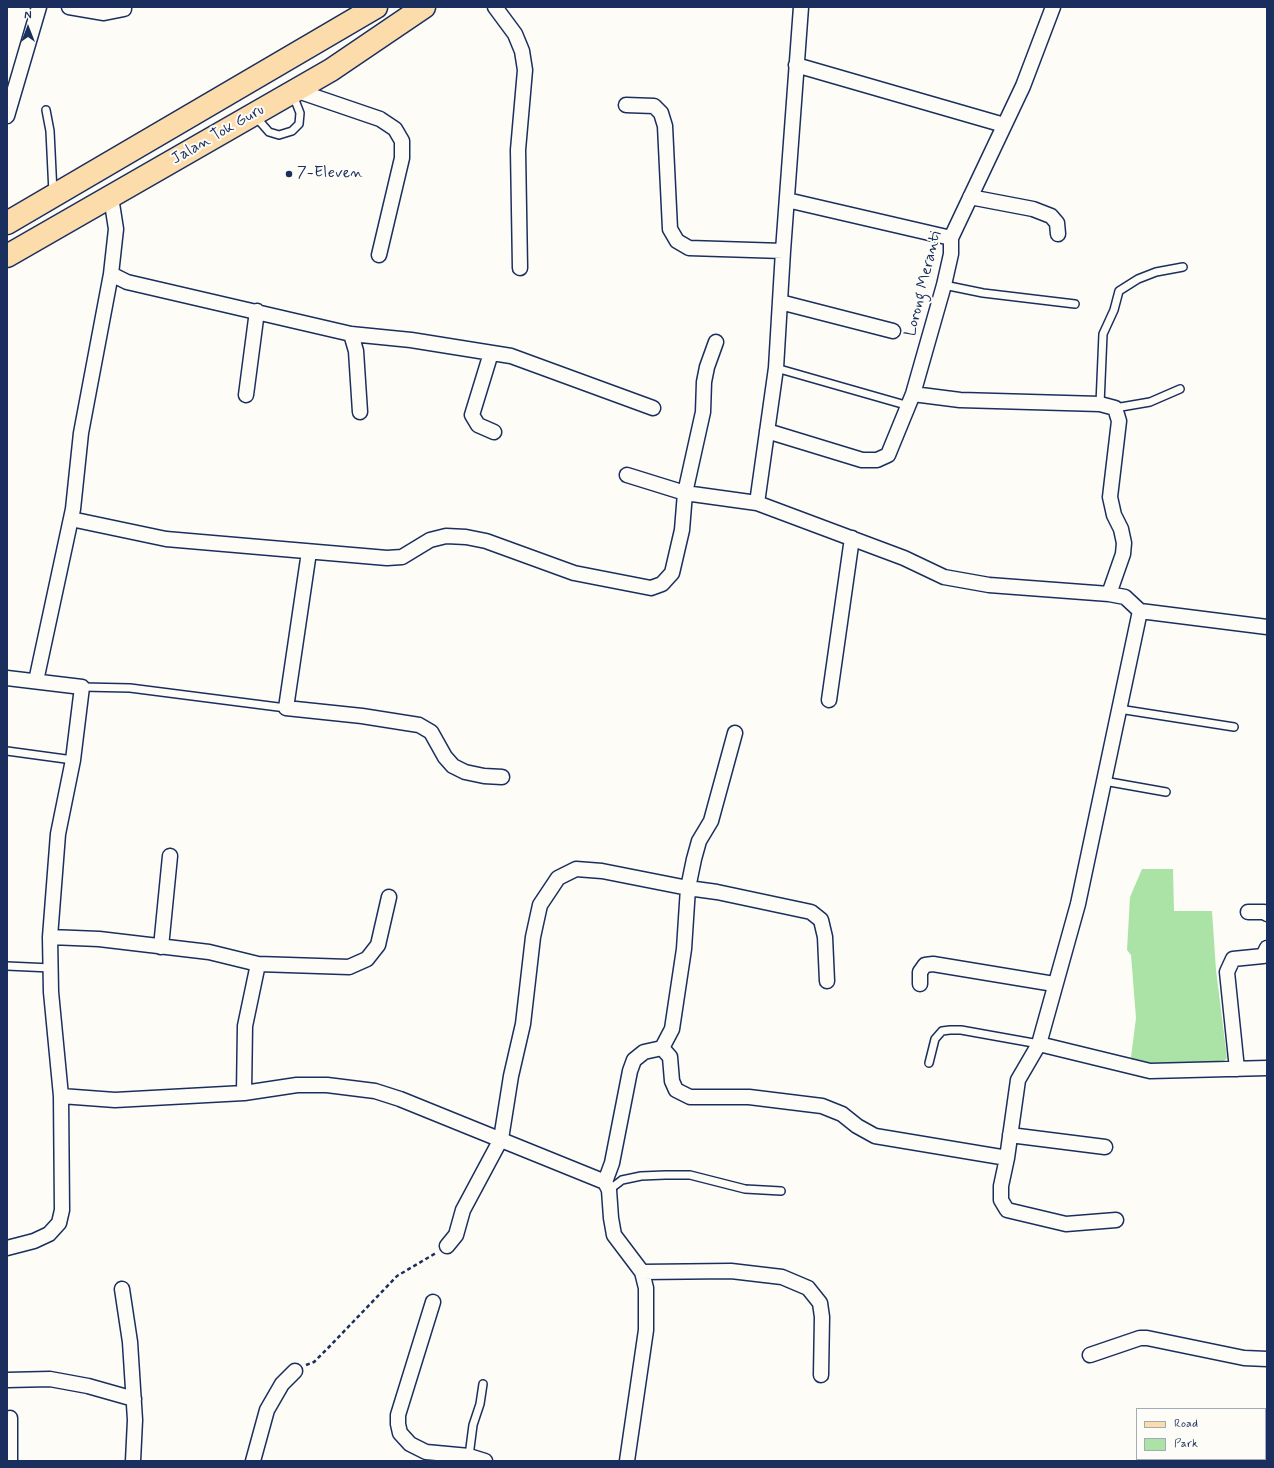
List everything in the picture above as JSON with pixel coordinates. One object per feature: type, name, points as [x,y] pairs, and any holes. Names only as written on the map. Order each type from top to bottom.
[{"type":"main road","name":"Jalan Tok Guru","points":[[9,219],[53,197],[376,7]]},
{"type":"main road","name":"Jalan Tok Guru","points":[[7,256],[331,70],[424,7]]},
{"type":"main road","points":[[230,93],[250,116]]},
{"type":"street","points":[[7,116],[39,7]]},
{"type":"street","points":[[69,7],[104,13],[124,9]]},
{"type":"street","points":[[495,7],[515,34],[522,51],[525,70],[518,150],[520,268]]},
{"type":"street","points":[[757,503],[776,368],[801,7]]},
{"type":"street","name":"Lorong Meranti","points":[[767,430],[862,460],[877,460],[888,455],[911,400],[944,285],[951,254],[951,238],[1023,86],[1053,7]]},
{"type":"street","points":[[796,65],[1004,125]]},
{"type":"street","points":[[293,91],[380,119],[394,130],[402,141],[402,158],[379,255]]},
{"type":"street","points":[[626,105],[654,106],[661,113],[665,126],[670,229],[677,241],[689,248],[783,251]]},
{"type":"street","points":[[36,681],[71,519],[81,433],[111,274],[116,229],[111,196]]},
{"type":"street","points":[[970,197],[1034,208],[1051,216],[1057,223],[1058,234]]},
{"type":"street","points":[[787,200],[951,238]]},
{"type":"street","points":[[111,274],[127,282],[351,334],[411,340],[511,356],[653,408]]},
{"type":"street","points":[[780,302],[893,331]]},
{"type":"street","points":[[246,395],[257,311]]},
{"type":"street","points":[[351,334],[356,351],[360,412]]},
{"type":"street","points":[[71,519],[166,539],[387,558],[402,557],[430,540],[446,536],[466,537],[486,542],[574,573],[651,588],[662,584],[672,573],[682,530],[685,493],[703,412],[704,382],[707,367],[716,342]]},
{"type":"street","points":[[491,353],[472,415],[478,425],[494,432]]},
{"type":"street","points":[[911,400],[1100,404],[1115,408],[1119,421],[1110,497],[1114,516],[1121,529],[1124,543],[1123,554],[1109,594]]},
{"type":"street","points":[[627,475],[685,493],[757,503],[904,558],[944,577],[989,585],[1109,594],[1125,597],[1140,611],[1267,627]]},
{"type":"street","points":[[828,700],[852,538]]},
{"type":"street","points":[[309,552],[286,708],[362,716],[419,725],[431,732],[445,757],[453,766],[465,772],[484,776],[502,777]]},
{"type":"street","points":[[1116,1220],[1066,1224],[1007,1210],[1001,1200],[1001,1186],[1007,1158],[1018,1080],[1039,1044],[1054,984],[1078,904],[1140,611]]},
{"type":"street","points":[[7,678],[82,687],[73,760],[58,834],[50,937],[52,992],[61,1096],[62,1210],[59,1223],[49,1234],[7,1248]]},
{"type":"street","points":[[627,1461],[646,1330],[646,1288],[642,1272],[614,1235],[607,1186],[630,1071],[634,1060],[644,1052],[662,1048],[672,1029],[684,949],[688,888],[699,840],[711,821],[735,734]]},
{"type":"street","points":[[161,947],[170,856]]},
{"type":"street","points":[[447,1246],[456,1235],[463,1210],[501,1139],[511,1076],[523,1024],[533,937],[540,905],[558,878],[576,868],[632,876],[811,912],[821,920],[825,937],[827,982]]},
{"type":"street","points":[[50,937],[99,939],[209,952],[258,964],[349,967],[367,959],[378,945],[389,897]]},
{"type":"street","points":[[1248,912],[1264,912],[1267,914]]},
{"type":"street","points":[[1238,1069],[1227,972],[1233,959],[1262,956],[1267,948]]},
{"type":"street","points":[[244,1093],[245,1026],[258,964]]},
{"type":"street","points":[[920,984],[920,972],[925,965],[934,964],[1054,984]]},
{"type":"street","points":[[1039,1044],[1150,1071],[1267,1068]]},
{"type":"street","points":[[662,1048],[670,1057],[672,1081],[676,1090],[690,1097],[749,1097],[822,1106],[842,1114],[857,1126],[876,1136],[1007,1158]]},
{"type":"street","points":[[61,1096],[115,1100],[244,1093],[297,1085],[327,1085],[375,1091],[400,1099],[501,1139],[607,1186]]},
{"type":"street","points":[[1010,1135],[1105,1147]]},
{"type":"street","points":[[642,1272],[732,1271],[782,1277],[808,1288],[820,1303],[822,1317],[821,1375]]},
{"type":"street","points":[[122,1289],[130,1342],[134,1399],[134,1461]]},
{"type":"street","points":[[433,1302],[401,1406],[398,1424],[400,1434],[410,1444],[426,1452],[469,1456],[485,1461]]},
{"type":"street","points":[[1090,1355],[1140,1338],[1147,1338],[1244,1358],[1267,1359]]},
{"type":"street","points":[[253,1461],[267,1410],[282,1384],[295,1371]]},
{"type":"street","points":[[7,1380],[50,1380],[88,1386],[134,1399]]},
{"type":"street","points":[[10,1418],[10,1461]]},
{"type":"lane","points":[[250,116],[270,132],[278,135],[292,131],[299,124],[300,113],[293,91]]},
{"type":"lane","points":[[46,110],[50,131],[53,197]]},
{"type":"lane","points":[[1100,404],[1103,334],[1114,310],[1119,291],[1138,279],[1156,272],[1183,268]]},
{"type":"lane","points":[[944,285],[983,293],[1075,304]]},
{"type":"lane","points":[[776,368],[911,400]]},
{"type":"lane","points":[[1115,408],[1150,402],[1180,389]]},
{"type":"lane","points":[[82,687],[130,688],[286,708]]},
{"type":"lane","points":[[1119,709],[1234,727]]},
{"type":"lane","points":[[7,751],[73,760]]},
{"type":"lane","points":[[1104,781],[1166,792]]},
{"type":"lane","points":[[7,966],[52,968]]},
{"type":"lane","points":[[929,1063],[935,1039],[942,1031],[946,1030],[961,1030],[1039,1044]]},
{"type":"lane","points":[[607,1186],[622,1180],[641,1176],[690,1175],[746,1189],[781,1191]]},
{"type":"lane","points":[[469,1456],[473,1425],[480,1404],[482,1384]]},
{"type":"path","points":[[295,1371],[314,1362],[397,1276],[447,1246]]},
{"type":"green space","points":[[1142,869],[1173,869],[1174,911],[1212,911],[1216,970],[1227,1058],[1222,1063],[1130,1065],[1136,1018],[1131,955],[1127,950],[1130,897]]},
{"type":"place","name":"7-Eleven","points":[[289,174]]}]
